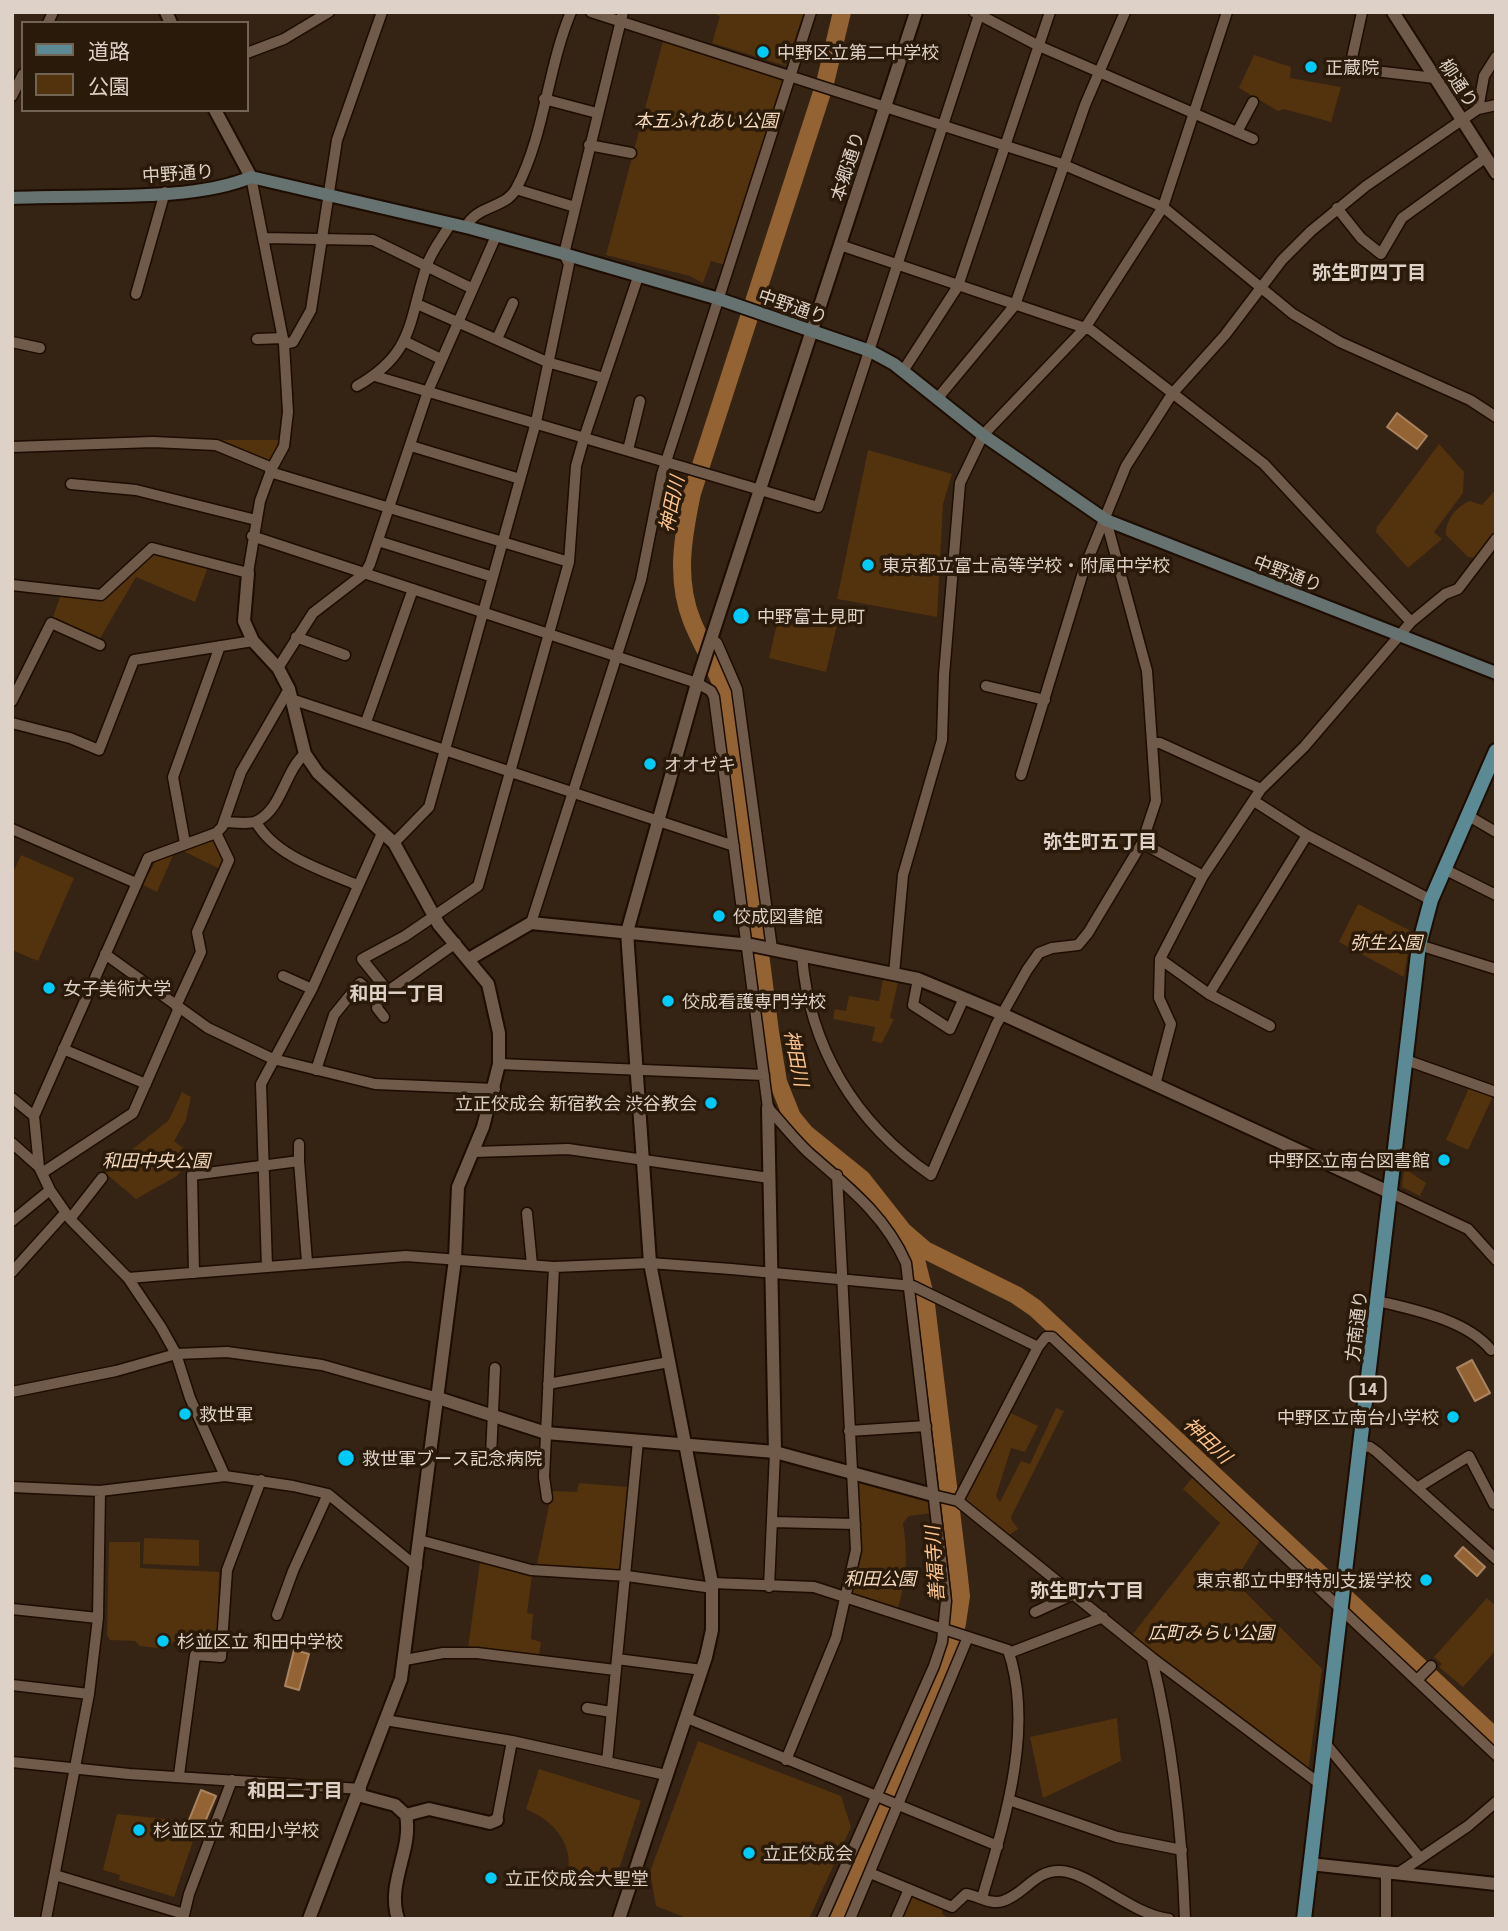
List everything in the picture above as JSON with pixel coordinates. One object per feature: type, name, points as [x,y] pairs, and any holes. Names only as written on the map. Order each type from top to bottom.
[{"type":"main road","name":"中野通り","points":[[12,198],[222,188],[251,177],[451,223],[744,307],[870,351],[903,371],[983,435],[1106,520],[1496,673]]},
{"type":"main road","name":"方南通り","points":[[1304,1919],[1419,945],[1431,900],[1496,751]]},
{"type":"street","points":[[248,53],[284,39],[329,12]]},
{"type":"street","points":[[257,339],[293,342],[311,310],[337,140],[382,12]]},
{"type":"street","points":[[466,227],[471,215],[511,197],[516,188],[533,147],[544,99],[571,12]]},
{"type":"street","points":[[591,12],[621,17],[792,77],[1062,164],[1163,207],[1293,314],[1340,342],[1470,400],[1496,417]]},
{"type":"street","points":[[531,923],[641,580],[667,461],[811,12]]},
{"type":"street","name":"本郷通り","points":[[620,1919],[687,1718],[712,1630],[712,1586],[650,1263],[627,932],[697,683],[916,12]]},
{"type":"street","points":[[903,371],[958,286],[1050,12]]},
{"type":"street","points":[[937,399],[1016,305],[1062,164],[1125,12]]},
{"type":"street","points":[[894,974],[903,876],[943,740],[944,675],[960,483],[983,435],[1085,328],[1163,207],[1227,12]]},
{"type":"street","points":[[1362,12],[1350,67],[1435,78]]},
{"type":"street","name":"柳通り","points":[[1393,12],[1496,173]]},
{"type":"street","points":[[375,376],[818,507],[944,126],[978,13],[1038,46],[1253,139]]},
{"type":"street","points":[[394,843],[429,807],[503,543],[536,422],[569,264],[564,254],[621,17]]},
{"type":"street","points":[[1478,109],[1484,76],[1496,57]]},
{"type":"street","points":[[12,96],[21,78]]},
{"type":"street","points":[[544,99],[597,113]]},
{"type":"street","points":[[1237,132],[1253,102]]},
{"type":"street","points":[[1021,775],[1084,569],[1126,466],[1172,394],[1225,335],[1261,286],[1297,244],[1337,208],[1478,109],[1496,105]]},
{"type":"street","points":[[216,112],[251,177],[284,341],[288,429],[284,446],[271,470],[252,536],[244,621],[253,641],[278,668],[292,694],[305,754],[318,773],[394,843],[434,916],[488,984],[499,1033],[499,1063],[495,1089],[474,1152],[458,1187],[455,1204],[455,1259],[435,1397],[405,1661],[397,1693],[309,1919]]},
{"type":"street","points":[[589,145],[631,153]]},
{"type":"street","points":[[1337,208],[1361,238],[1381,254],[1402,218],[1485,158]]},
{"type":"street","points":[[516,188],[575,208]]},
{"type":"street","points":[[136,294],[165,192]]},
{"type":"street","points":[[358,387],[393,360],[404,341],[426,266],[451,223]]},
{"type":"street","points":[[278,668],[313,613],[365,573],[390,509],[428,391],[496,236]]},
{"type":"street","points":[[264,238],[373,240],[471,288]]},
{"type":"street","points":[[840,245],[1085,328],[1264,464],[1415,620]]},
{"type":"street","points":[[387,990],[362,959],[478,887],[569,562],[576,466],[638,277]]},
{"type":"street","points":[[497,339],[513,303]]},
{"type":"street","points":[[417,304],[547,362],[604,378]]},
{"type":"street","points":[[404,341],[441,359]]},
{"type":"street","points":[[12,342],[40,348]]},
{"type":"street","points":[[628,450],[640,401]]},
{"type":"street","points":[[12,447],[153,442],[216,445],[271,470],[390,509],[569,562]]},
{"type":"street","points":[[411,446],[520,479]]},
{"type":"street","points":[[71,484],[136,490],[256,520]]},
{"type":"street","points":[[802,955],[808,1001],[839,1081],[868,1121],[931,1175],[1002,1014],[1039,953],[1052,948],[1078,945],[1142,843],[1156,801],[1147,671],[1106,520]]},
{"type":"street","points":[[252,536],[697,683],[711,691],[714,697],[749,944],[768,1108],[772,1272],[779,1364],[769,1587]]},
{"type":"street","points":[[1155,1085],[1171,1024],[1159,998],[1160,959],[1203,876],[1261,789],[1304,747],[1415,620],[1445,594],[1458,589],[1496,539]]},
{"type":"street","points":[[378,541],[493,577]]},
{"type":"street","points":[[12,585],[101,595],[152,548],[248,573]]},
{"type":"street","points":[[366,722],[413,589]]},
{"type":"street","points":[[12,701],[51,623],[100,645]]},
{"type":"street","points":[[296,637],[345,655]]},
{"type":"street","points":[[711,639],[717,643],[737,689],[771,949]]},
{"type":"street","points":[[12,723],[70,738],[99,750],[134,660],[253,641]]},
{"type":"street","points":[[185,843],[173,777],[220,646]]},
{"type":"street","points":[[986,686],[1045,700]]},
{"type":"street","points":[[292,694],[366,722],[734,845]]},
{"type":"street","points":[[225,1476],[190,1398],[176,1354],[128,1278],[67,1216],[50,1189],[41,1170],[34,1116],[148,858],[216,833],[224,822],[241,772],[292,694]]},
{"type":"street","points":[[1153,743],[1160,743],[1222,769],[1261,789]]},
{"type":"street","points":[[224,822],[256,822],[273,806],[296,761],[305,754]]},
{"type":"street","points":[[1254,801],[1307,835],[1431,900]]},
{"type":"street","points":[[1467,815],[1496,832]]},
{"type":"street","points":[[256,822],[263,835],[302,861],[357,885]]},
{"type":"street","points":[[12,829],[136,883]]},
{"type":"street","points":[[41,1170],[133,1113],[201,952],[197,932],[229,860],[216,833]]},
{"type":"street","points":[[267,1267],[261,1084],[312,989],[382,833]]},
{"type":"street","points":[[1209,993],[1307,835]]},
{"type":"street","points":[[1142,843],[1203,876]]},
{"type":"street","points":[[1444,869],[1496,895]]},
{"type":"street","points":[[469,959],[531,923],[749,944],[918,979],[1002,1014],[1468,1229],[1496,1260]]},
{"type":"street","points":[[384,1017],[377,1007],[378,998],[456,943]]},
{"type":"street","points":[[1419,945],[1496,969]]},
{"type":"street","points":[[105,954],[208,1028],[273,1059],[375,1084],[495,1089]]},
{"type":"street","points":[[1160,959],[1209,993],[1270,1026]]},
{"type":"street","points":[[283,976],[312,989]]},
{"type":"street","points":[[918,979],[913,1005],[950,1029],[964,998]]},
{"type":"street","points":[[316,1070],[334,1015],[360,983],[378,998]]},
{"type":"street","points":[[63,1049],[146,1084]]},
{"type":"street","points":[[1406,1060],[1496,1092]]},
{"type":"street","points":[[499,1063],[764,1075]]},
{"type":"street","points":[[12,1098],[34,1116]]},
{"type":"street","points":[[768,1108],[810,1154],[859,1195],[899,1247],[906,1263],[936,1495],[946,1601],[946,1632],[934,1666],[822,1919]]},
{"type":"street","points":[[12,1143],[41,1170]]},
{"type":"street","points":[[299,1144],[307,1262]]},
{"type":"street","points":[[474,1152],[568,1149],[769,1178]]},
{"type":"street","points":[[194,1273],[192,1175],[299,1161]]},
{"type":"street","points":[[786,1760],[836,1638],[856,1550],[837,1175]]},
{"type":"street","points":[[12,1272],[102,1178]]},
{"type":"street","points":[[12,1221],[50,1189]]},
{"type":"street","points":[[527,1213],[532,1265]]},
{"type":"street","points":[[128,1278],[406,1256],[554,1267],[650,1263],[772,1272],[911,1286],[929,1292],[1038,1347]]},
{"type":"street","points":[[547,1498],[544,1477],[554,1267]]},
{"type":"street","points":[[1378,1301],[1430,1315],[1476,1335],[1491,1350]]},
{"type":"street","points":[[956,1500],[1038,1347],[1046,1337],[1052,1337],[1418,1678],[1496,1755]]},
{"type":"street","points":[[12,1392],[116,1371],[176,1354],[240,1353],[322,1366],[435,1397],[546,1433],[775,1452],[956,1500],[1152,1658],[1320,1784]]},
{"type":"street","points":[[548,1384],[669,1362]]},
{"type":"street","points":[[491,1456],[495,1368]]},
{"type":"street","points":[[849,1431],[926,1426]]},
{"type":"street","points":[[607,1762],[638,1441]]},
{"type":"street","points":[[1361,1446],[1370,1447],[1496,1559]]},
{"type":"street","points":[[1417,1488],[1468,1456],[1494,1504]]},
{"type":"street","points":[[12,1487],[100,1491],[225,1476],[261,1480],[328,1494],[416,1567]]},
{"type":"street","points":[[179,1775],[195,1655],[221,1657],[227,1570],[261,1480]]},
{"type":"street","points":[[47,1919],[89,1694],[98,1618],[100,1491]]},
{"type":"street","points":[[277,1615],[293,1571],[328,1494]]},
{"type":"street","points":[[773,1522],[855,1524]]},
{"type":"street","points":[[419,1540],[531,1570],[626,1576],[712,1586],[814,1587],[946,1632],[1001,1647],[1009,1653],[1018,1713],[1009,1800],[982,1898]]},
{"type":"street","points":[[1035,1612],[1074,1594]]},
{"type":"street","points":[[12,1609],[98,1618]]},
{"type":"street","points":[[1009,1653],[1103,1617]]},
{"type":"street","points":[[850,1919],[965,1636]]},
{"type":"street","points":[[405,1661],[462,1653],[553,1667],[616,1665],[702,1670]]},
{"type":"street","points":[[1152,1658],[1165,1714],[1182,1850],[1185,1919]]},
{"type":"street","points":[[1418,1678],[1431,1666]]},
{"type":"street","points":[[12,1685],[89,1694]]},
{"type":"street","points":[[587,1707],[611,1712]]},
{"type":"street","points":[[687,1718],[998,1846]]},
{"type":"street","points":[[385,1720],[512,1741],[666,1775]]},
{"type":"street","points":[[406,1815],[429,1809],[490,1824],[497,1820],[512,1741]]},
{"type":"street","points":[[1325,1743],[1420,1858]]},
{"type":"street","points":[[12,1762],[359,1792],[395,1805],[406,1815],[407,1834],[394,1889],[398,1919]]},
{"type":"street","points":[[55,1875],[184,1916],[232,1780]]},
{"type":"street","points":[[1009,1800],[1117,1837],[1182,1850]]},
{"type":"street","points":[[1392,1873],[1468,1826],[1496,1802]]},
{"type":"street","points":[[1310,1864],[1496,1884]]},
{"type":"street","points":[[870,1873],[952,1907],[966,1894],[1004,1901],[1022,1891],[1040,1875],[1061,1871],[1149,1916],[1169,1919]]},
{"type":"street","points":[[1386,1919],[1392,1873]]},
{"type":"street","points":[[896,1919],[909,1889]]},
{"type":"green space","name":"中野区立第二中学校","points":[[710,12],[804,12],[786,66],[712,43],[720,16]]},
{"type":"green space","name":"本五ふれあい公園","points":[[663,41],[784,80],[725,265],[711,261],[703,283],[690,276],[606,255]]},
{"type":"green space","points":[[1254,55],[1291,67],[1290,78],[1341,87],[1331,122],[1284,109],[1278,111],[1239,88]]},
{"type":"green space","points":[[222,440],[280,440],[270,461]]},
{"type":"green space","points":[[1439,444],[1464,472],[1463,493],[1434,532],[1442,539],[1408,568],[1376,532],[1377,527]]},
{"type":"green space","points":[[868,450],[952,474],[943,504],[937,617],[837,599]]},
{"type":"green space","points":[[1496,489],[1496,543],[1476,558],[1468,557],[1446,535],[1448,524],[1461,506],[1470,501],[1482,505]]},
{"type":"green space","points":[[151,553],[208,567],[195,602],[136,577],[99,640],[52,620],[61,594],[97,600],[122,583]]},
{"type":"green space","points":[[780,611],[837,625],[826,672],[769,658]]},
{"type":"green space","points":[[208,840],[213,841],[223,861],[220,869],[183,851]]},
{"type":"green space","points":[[174,853],[157,892],[143,885],[157,858]]},
{"type":"green space","points":[[21,855],[74,878],[38,961],[12,950],[12,875]]},
{"type":"green space","name":"弥生公園","points":[[1358,904],[1411,931],[1404,977],[1339,942]]},
{"type":"green space","points":[[883,979],[898,982],[890,1018],[894,1019],[882,1043],[872,1041],[875,1027],[833,1019],[835,1009],[846,1011],[849,996],[879,1001]]},
{"type":"green space","points":[[1470,1086],[1493,1096],[1468,1150],[1446,1140]]},
{"type":"green space","name":"和田中央公園","points":[[182,1092],[191,1097],[186,1120],[174,1141],[192,1155],[177,1176],[136,1199],[104,1172],[169,1120]]},
{"type":"green space","points":[[1404,1168],[1426,1183],[1420,1196],[1402,1187]]},
{"type":"green space","points":[[1056,1408],[1064,1411],[1012,1515],[1011,1519],[1018,1529],[1009,1535],[964,1499],[1009,1412],[1038,1426],[1025,1452],[1011,1448],[996,1496],[1000,1502],[1021,1461],[1030,1464]]},
{"type":"green space","name":"広町みらい公園","points":[[1193,1477],[1262,1537],[1241,1571],[1239,1586],[1322,1669],[1308,1772],[1132,1635],[1220,1523],[1183,1489]]},
{"type":"green space","name":"和田公園","points":[[857,1481],[929,1500],[932,1513],[909,1516],[903,1523],[906,1567],[897,1611],[852,1593],[861,1552]]},
{"type":"green space","points":[[579,1483],[628,1487],[620,1572],[537,1564],[552,1491],[577,1492]]},
{"type":"green space","points":[[144,1538],[199,1540],[199,1566],[143,1564]]},
{"type":"green space","points":[[109,1542],[140,1542],[140,1568],[219,1572],[217,1640],[210,1644],[174,1641],[166,1649],[140,1646],[135,1641],[110,1640],[107,1635]]},
{"type":"green space","points":[[480,1562],[532,1576],[527,1613],[533,1614],[531,1639],[541,1642],[539,1656],[468,1648]]},
{"type":"green space","points":[[1487,1598],[1496,1606],[1496,1650],[1463,1687],[1439,1667],[1442,1664],[1434,1657]]},
{"type":"green space","points":[[1117,1718],[1121,1761],[1043,1798],[1030,1737]]},
{"type":"green space","name":"立正佼成会","points":[[698,1741],[841,1796],[851,1827],[809,1919],[689,1919],[656,1906],[650,1872]]},
{"type":"green space","points":[[539,1769],[641,1801],[614,1885],[568,1871],[567,1851],[559,1833],[544,1819],[526,1809]]},
{"type":"green space","points":[[117,1814],[176,1820],[180,1825],[177,1834],[193,1841],[174,1897],[119,1880],[120,1875],[103,1870]]},
{"type":"green space","points":[[911,1893],[943,1907],[942,1913],[948,1919],[900,1919]]},
{"type":"shaded area","points":[[1397,413],[1427,436],[1417,449],[1387,427]]},
{"type":"shaded area","points":[[1472,1360],[1490,1393],[1475,1401],[1457,1368]]},
{"type":"shaded area","points":[[1463,1547],[1485,1567],[1477,1576],[1455,1556]]},
{"type":"shaded area","points":[[294,1650],[309,1654],[299,1690],[285,1686]]},
{"type":"shaded area","points":[[201,1790],[216,1796],[201,1831],[187,1825]]},
{"type":"waterway","name":"神田川","points":[[842,12],[825,83],[692,493],[682,557],[687,605],[723,687],[729,711],[778,1082],[792,1117],[805,1133],[862,1179],[903,1231],[925,1250],[1016,1295],[1035,1308],[1496,1738]]},
{"type":"waterway","name":"善福寺川","points":[[838,1919],[946,1668],[961,1596],[925,1296],[915,1256],[906,1238]]},
{"type":"place","name":"中野区立第二中学校","points":[[763,52]]},
{"type":"place","name":"正蔵院","points":[[1311,67]]},
{"type":"place","name":"東京都立富士高等学校・附属中学校","points":[[868,565]]},
{"type":"place","name":"中野富士見町","points":[[741,616]]},
{"type":"place","name":"オオゼキ","points":[[650,764]]},
{"type":"place","name":"佼成図書館","points":[[719,916]]},
{"type":"place","name":"女子美術大学","points":[[49,988]]},
{"type":"place","name":"佼成看護専門学校","points":[[668,1001]]},
{"type":"place","name":"立正佼成会 新宿教会 渋谷教会","points":[[711,1103]]},
{"type":"place","name":"中野区立南台図書館","points":[[1444,1160]]},
{"type":"place","name":"救世軍","points":[[185,1414]]},
{"type":"place","name":"中野区立南台小学校","points":[[1453,1417]]},
{"type":"place","name":"救世軍ブース記念病院","points":[[346,1458]]},
{"type":"place","name":"東京都立中野特別支援学校","points":[[1426,1580]]},
{"type":"place","name":"杉並区立 和田中学校","points":[[163,1641]]},
{"type":"place","name":"杉並区立 和田小学校","points":[[139,1830]]},
{"type":"place","name":"立正佼成会","points":[[749,1853]]},
{"type":"place","name":"立正佼成会大聖堂","points":[[491,1878]]},
{"type":"district","name":"弥生町四丁目","points":[[1369,272]]},
{"type":"district","name":"弥生町五丁目","points":[[1100,841]]},
{"type":"district","name":"和田一丁目","points":[[397,993]]},
{"type":"district","name":"弥生町六丁目","points":[[1087,1590]]},
{"type":"district","name":"和田二丁目","points":[[295,1790]]}]
